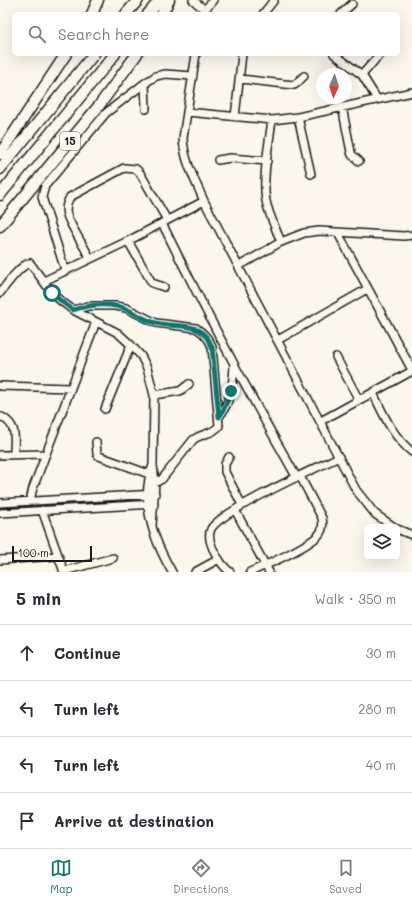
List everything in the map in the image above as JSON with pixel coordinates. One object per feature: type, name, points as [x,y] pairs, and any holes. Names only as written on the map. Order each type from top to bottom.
[{"type":"highway","points":[[93,12],[98,0]]},
{"type":"highway","points":[[128,12],[138,0]]},
{"type":"highway","points":[[150,12],[160,0]]},
{"type":"highway","points":[[163,12],[169,0]]},
{"type":"highway","points":[[0,154],[65,56]]},
{"type":"highway","points":[[0,169],[92,56]]},
{"type":"highway","points":[[0,195],[113,56]]},
{"type":"highway","name":"15","points":[[0,226],[98,107],[136,56]]},
{"type":"street","points":[[193,0],[205,12],[213,0]]},
{"type":"street","points":[[264,12],[274,0]]},
{"type":"street","points":[[342,12],[352,4]]},
{"type":"street","points":[[196,56],[184,138],[184,151],[187,163],[204,200],[356,490],[369,507],[389,524]]},
{"type":"street","points":[[235,117],[242,56]]},
{"type":"street","points":[[337,56],[362,75],[377,100]]},
{"type":"street","points":[[362,75],[378,56]]},
{"type":"street","points":[[65,270],[42,197],[43,189],[106,113],[145,83],[156,76],[166,74],[193,76]]},
{"type":"street","points":[[240,79],[294,85],[304,76]]},
{"type":"street","points":[[145,83],[146,109]]},
{"type":"street","points":[[187,112],[272,120],[298,117],[412,92]]},
{"type":"street","points":[[342,107],[351,152],[352,155],[360,161]]},
{"type":"street","points":[[298,117],[311,174]]},
{"type":"street","points":[[272,120],[267,161],[266,195],[281,242]]},
{"type":"street","points":[[218,160],[230,158],[267,161]]},
{"type":"street","points":[[90,258],[67,215],[68,200],[70,197],[124,168],[136,169],[140,173],[165,221],[234,364],[322,518],[323,526],[321,533],[310,542],[267,569],[250,572]]},
{"type":"street","points":[[44,281],[128,240],[204,200]]},
{"type":"street","points":[[239,266],[281,242],[304,232],[404,236],[412,235]]},
{"type":"street","points":[[321,421],[412,371],[338,233]]},
{"type":"street","points":[[128,240],[152,283],[164,287]]},
{"type":"street","points":[[0,292],[28,263],[32,264],[52,293],[61,301],[73,310],[118,333],[141,356],[147,368],[154,395],[153,465],[147,494],[150,504],[152,526],[160,550],[172,572]]},
{"type":"street","points":[[278,340],[367,289]]},
{"type":"street","points":[[73,310],[88,306],[116,306],[126,308],[156,323],[196,328],[202,332],[210,342],[212,347],[219,426],[214,432],[200,436],[193,440],[162,479],[155,483]]},
{"type":"street","points":[[30,501],[33,488],[96,322]]},
{"type":"street","points":[[105,409],[126,354],[131,345]]},
{"type":"street","points":[[336,357],[359,400]]},
{"type":"street","points":[[219,417],[231,391],[234,364]]},
{"type":"street","points":[[154,395],[180,392],[189,384]]},
{"type":"street","points":[[0,386],[71,388]]},
{"type":"street","points":[[373,392],[388,425],[400,442],[412,452]]},
{"type":"street","points":[[2,417],[8,420],[13,427],[14,454]]},
{"type":"street","points":[[96,442],[97,454],[99,456],[152,474]]},
{"type":"street","points":[[0,455],[46,454]]},
{"type":"street","points":[[229,457],[225,464],[225,472],[242,506]]},
{"type":"street","points":[[230,572],[219,559],[210,542],[210,532],[215,523],[242,506],[339,457]]},
{"type":"street","points":[[150,504],[155,494],[155,483],[152,474]]},
{"type":"street","points":[[0,503],[155,494]]},
{"type":"street","points":[[0,513],[150,504]]},
{"type":"street","points":[[42,510],[57,556],[64,572],[113,558]]},
{"type":"street","points":[[235,510],[267,569]]},
{"type":"street","points":[[400,530],[412,535]]},
{"type":"street","points":[[0,560],[57,556]]},
{"type":"street","points":[[196,572],[219,559]]},
{"type":"route","points":[[52,293],[73,310],[88,306],[116,306],[126,308],[156,323],[196,328],[207,337],[212,347],[219,417],[231,391]]}]
